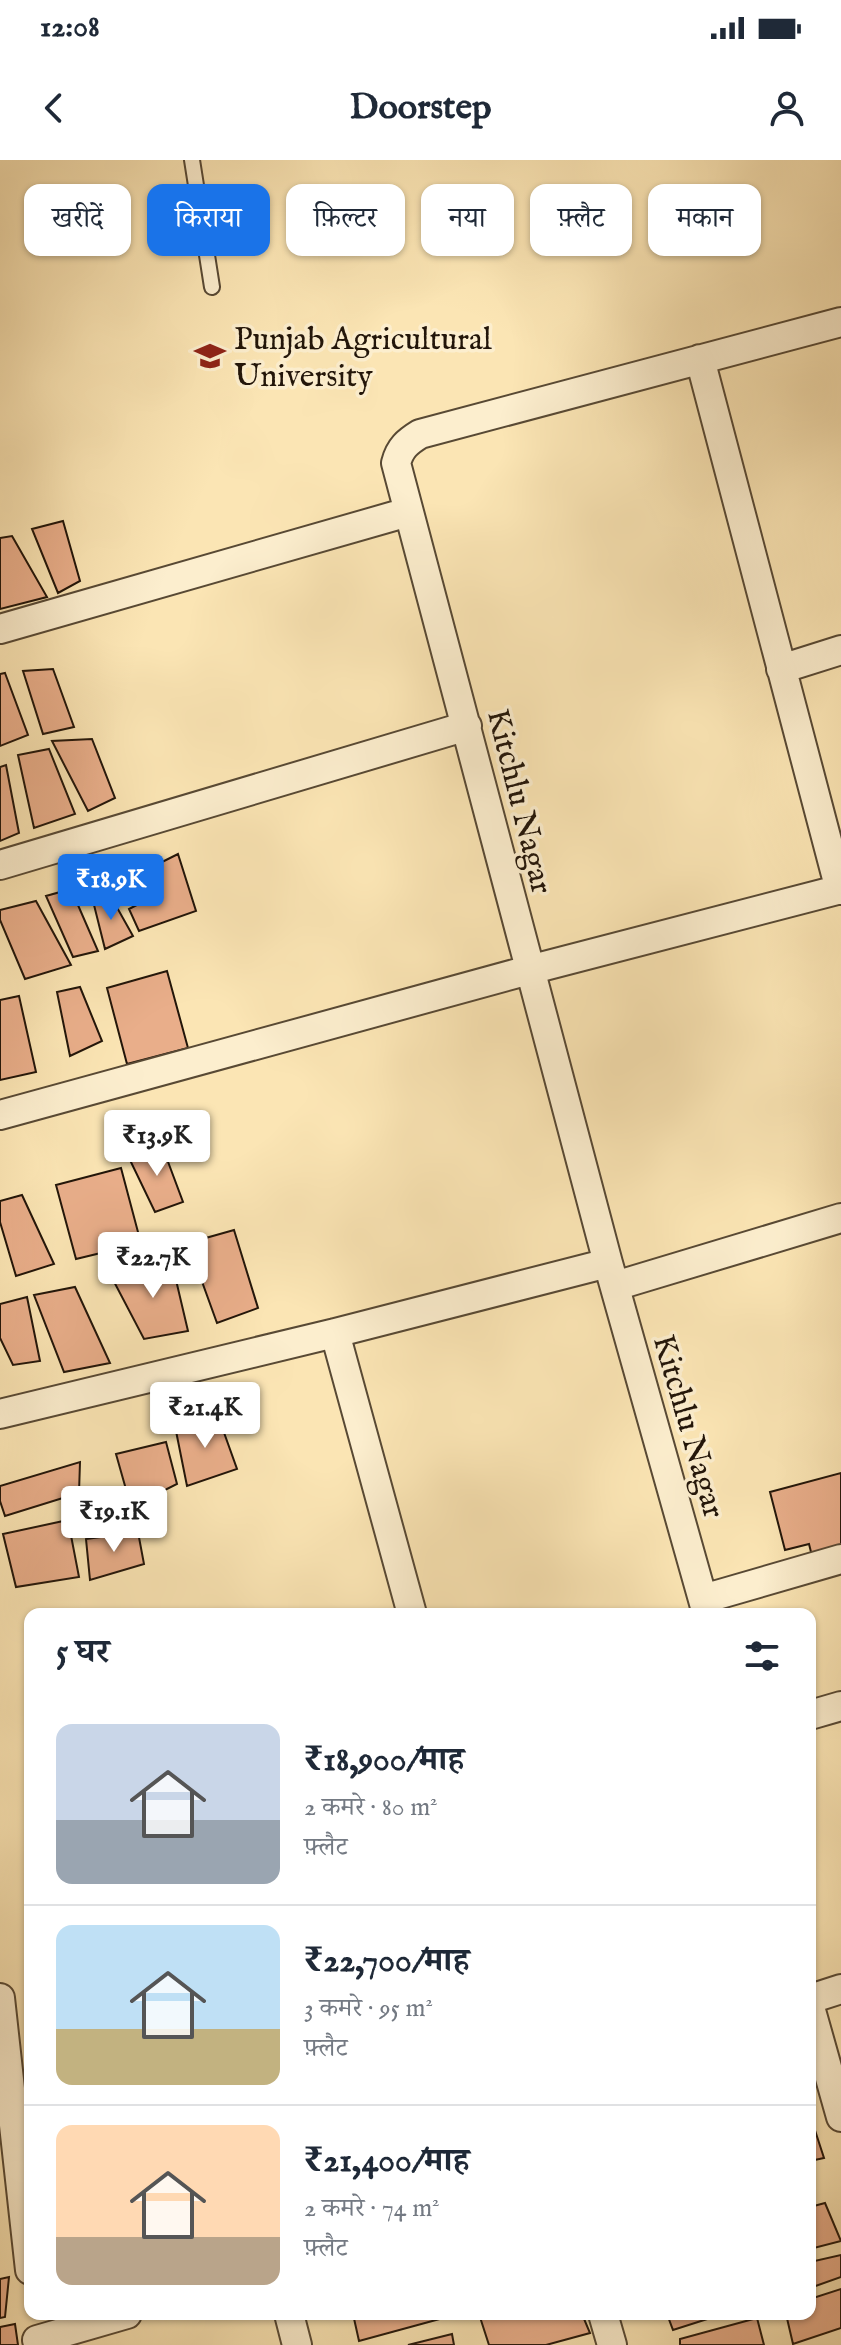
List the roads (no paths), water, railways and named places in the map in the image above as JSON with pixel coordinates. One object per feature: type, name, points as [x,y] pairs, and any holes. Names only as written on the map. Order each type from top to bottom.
[{"type":"street","name":"Kitchlu Nagar","points":[[705,1606],[611,1275],[396,463],[400,450],[420,434],[841,322]]},
{"type":"street","points":[[0,1115],[529,970],[840,890],[700,359]]},
{"type":"street","points":[[0,629],[408,512]]},
{"type":"street","points":[[781,669],[841,650]]},
{"type":"street","points":[[0,865],[467,726]]},
{"type":"street","points":[[0,1414],[335,1333],[611,1275],[841,1218]]},
{"type":"street","points":[[335,1333],[410,1608]]},
{"type":"street","points":[[705,1606],[841,1559]]},
{"type":"street","points":[[816,1713],[841,1706]]},
{"type":"street","points":[[816,1997],[841,1989]]},
{"type":"street","points":[[0,1998],[19,2066],[24,2159]]},
{"type":"street","points":[[816,2028],[841,2117]]},
{"type":"street","points":[[37,2333],[99,2320]]},
{"type":"street","points":[[291,2320],[297,2345]]},
{"type":"street","points":[[605,2320],[612,2345]]},
{"type":"lane","points":[[192,160],[212,287]]},
{"type":"place","name":"Punjab Agricultural University","points":[[210,356]]}]
